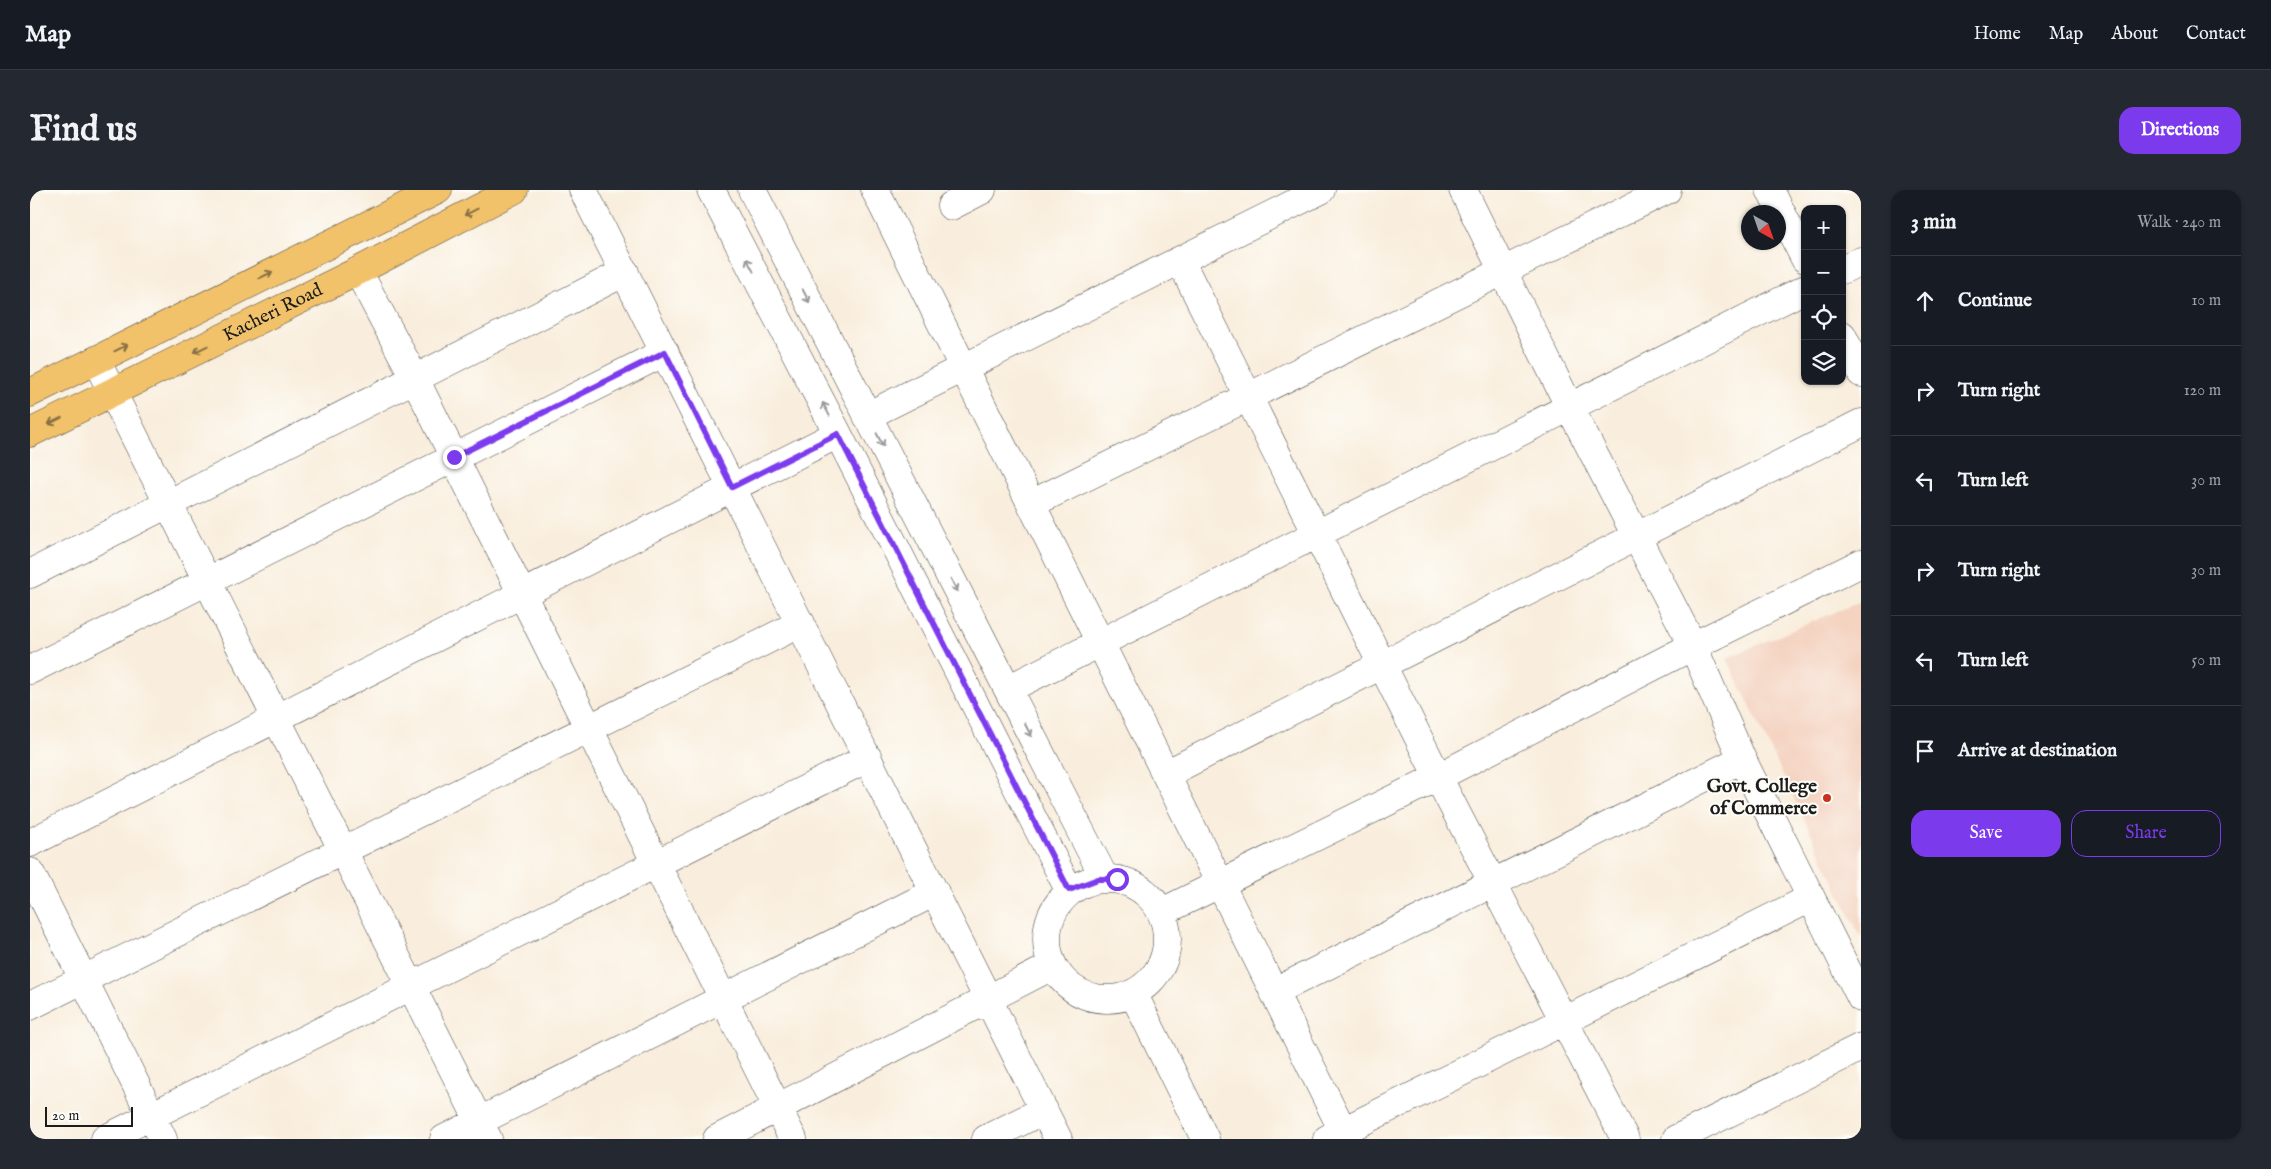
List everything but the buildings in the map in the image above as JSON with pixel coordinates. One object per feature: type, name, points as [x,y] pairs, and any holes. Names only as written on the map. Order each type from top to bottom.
[{"type":"main road","name":"Kacheri Road","points":[[30,393],[438,190]]},
{"type":"main road","name":"Kacheri Road","points":[[30,433],[358,271],[514,190]]},
{"type":"street","points":[[583,190],[1058,1139]]},
{"type":"street","points":[[711,190],[838,434],[1069,890]]},
{"type":"street","points":[[752,190],[1105,879]]},
{"type":"street","points":[[875,190],[1274,992],[1339,1136],[1811,898]]},
{"type":"street","points":[[951,206],[982,190]]},
{"type":"street","points":[[867,416],[1322,190]]},
{"type":"street","points":[[1463,190],[1570,408],[1693,646],[1742,758],[1861,998]]},
{"type":"street","points":[[1032,504],[1667,190]]},
{"type":"street","points":[[1770,190],[1801,252]]},
{"type":"street","points":[[1180,260],[1438,778],[1624,1139]]},
{"type":"street","points":[[1846,268],[1861,261]]},
{"type":"street","points":[[358,271],[415,378],[793,1139]]},
{"type":"street","points":[[30,574],[625,272]]},
{"type":"street","points":[[1008,689],[1801,291]]},
{"type":"street","points":[[1844,340],[1861,373]]},
{"type":"street","points":[[30,670],[665,352]]},
{"type":"street","points":[[96,360],[483,1130]]},
{"type":"street","points":[[1166,774],[1861,422]]},
{"type":"street","points":[[30,843],[838,434]]},
{"type":"street","points":[[1162,912],[1220,882],[1438,778],[1693,646],[1861,563]]},
{"type":"street","points":[[30,1006],[801,623]]},
{"type":"street","points":[[104,1139],[158,1127],[410,986],[868,758]]},
{"type":"street","points":[[1274,992],[1742,758]]},
{"type":"street","points":[[30,872],[158,1127]]},
{"type":"street","points":[[1098,879],[1117,879],[1134,885],[1150,896],[1162,912],[1166,930],[1166,949],[1160,967],[1149,982],[1133,993],[1115,998],[1094,998],[1075,990],[1059,976],[1052,966],[1046,937],[1050,917],[1069,890],[1098,879]]},
{"type":"street","points":[[444,1139],[483,1130],[723,998],[935,892]]},
{"type":"street","points":[[717,1139],[1052,966]]},
{"type":"street","points":[[1133,993],[1205,1139]]},
{"type":"street","points":[[1676,1139],[1861,1047]]},
{"type":"street","points":[[986,1139],[1044,1110]]},
{"type":"shaded area","name":"Govt. College of Commerce","points":[[1861,601],[1861,938],[1727,658]]},
{"type":"place","name":"Govt. College of Commerce","points":[[1827,798]]},
{"type":"route","points":[[454,457],[665,352],[732,487],[838,434],[1069,890],[1098,879],[1117,879]]}]
